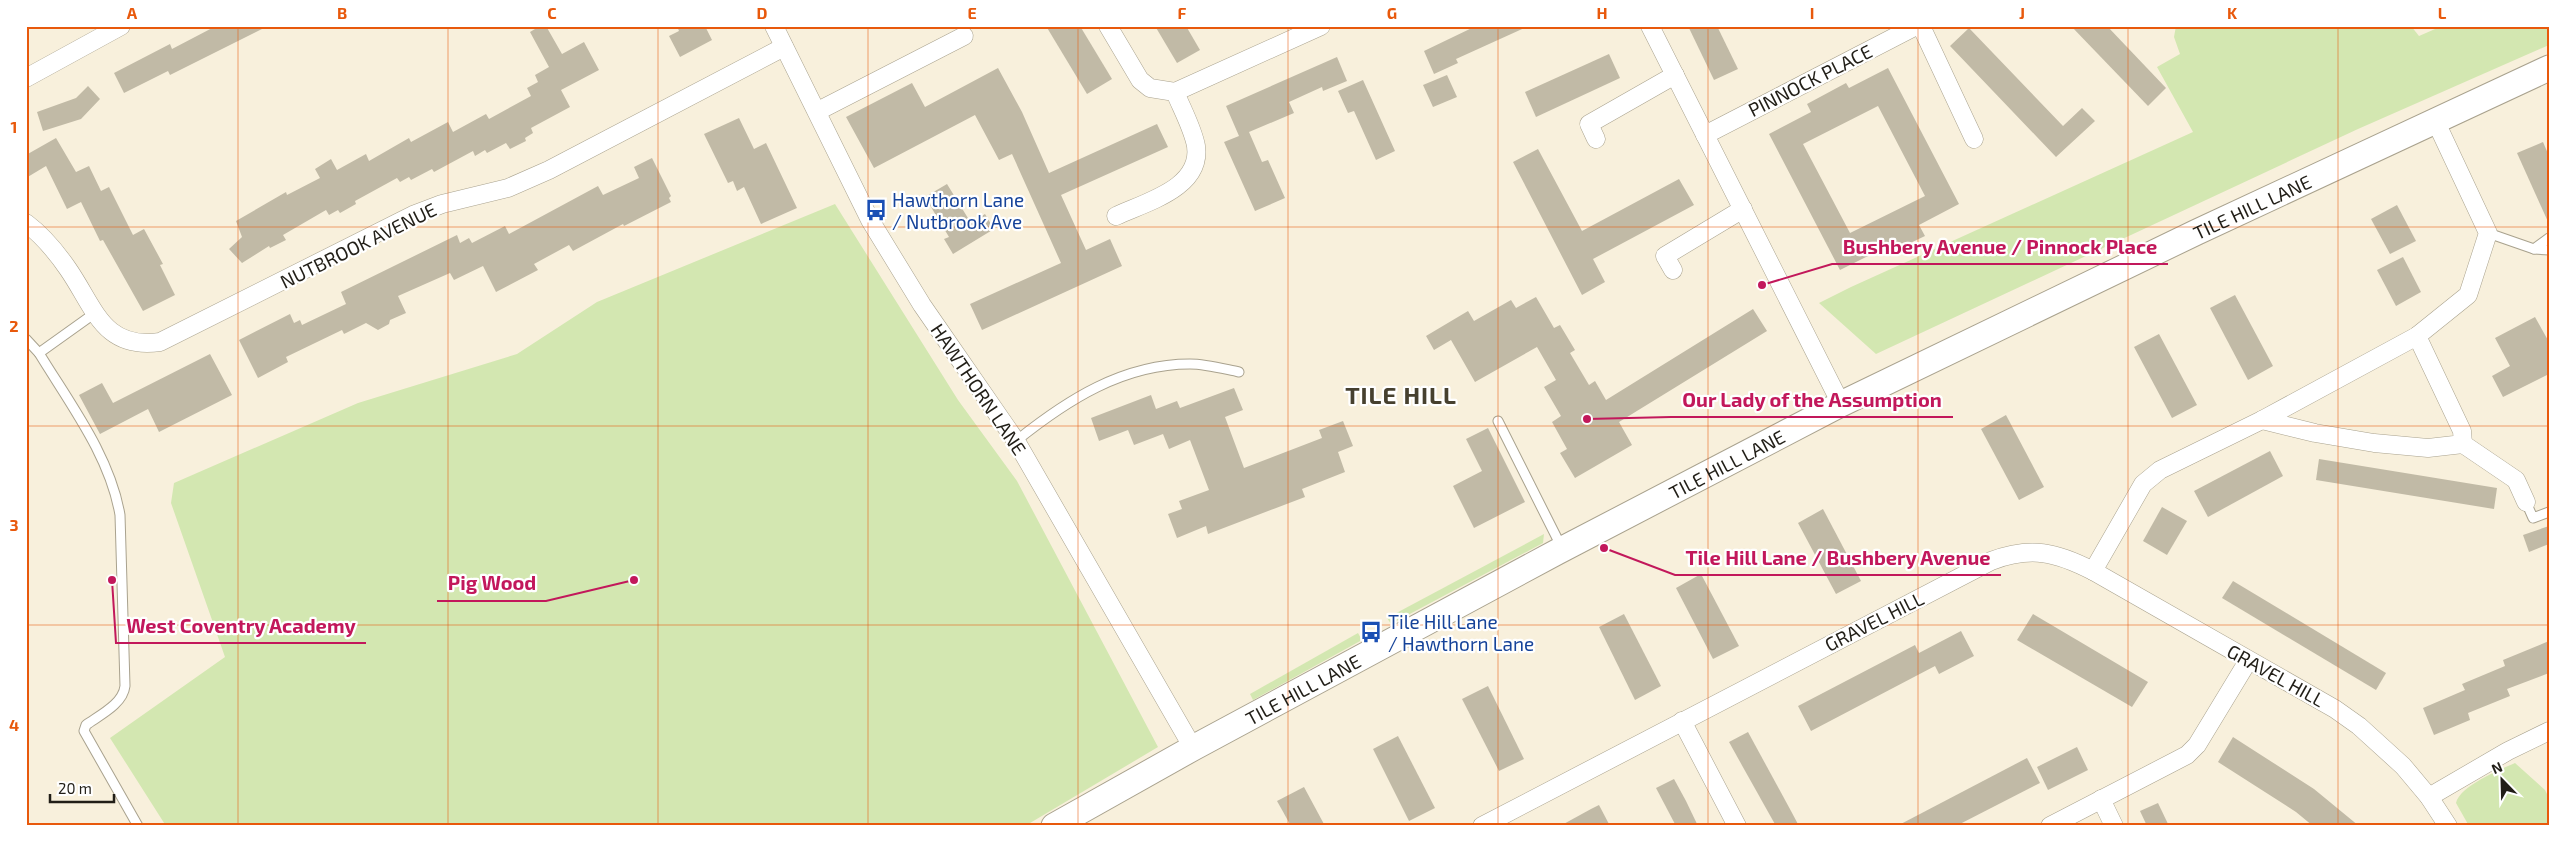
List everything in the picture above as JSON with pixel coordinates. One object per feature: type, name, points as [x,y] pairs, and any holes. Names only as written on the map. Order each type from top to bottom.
[{"type":"main road","name":"TILE HILL LANE","points":[[1054,826],[1193,748],[1562,549],[1841,404],[2435,120],[2549,68]]},
{"type":"street","points":[[26,78],[121,26]]},
{"type":"street","name":"HAWTHORN LANE","points":[[774,26],[818,111],[870,220],[922,305],[1016,440],[1193,748]]},
{"type":"street","points":[[1108,26],[1140,80],[1150,88],[1175,92],[1321,26]]},
{"type":"street","points":[[1650,26],[1841,404]]},
{"type":"street","name":"PINNOCK PLACE","points":[[1705,135],[1916,26]]},
{"type":"street","points":[[1921,26],[1974,139]]},
{"type":"street","points":[[818,111],[964,36]]},
{"type":"street","name":"NUTBROOK AVENUE","points":[[26,223],[68,268],[101,323],[111,332],[127,340],[143,344],[160,342],[412,215],[442,204],[508,188],[549,170],[784,47]]},
{"type":"street","points":[[1596,138],[1589,124],[1675,75]]},
{"type":"street","points":[[1116,216],[1172,190],[1186,180],[1196,160],[1196,145],[1175,92]]},
{"type":"street","points":[[2093,570],[2143,484],[2160,470],[2262,420],[2417,336],[2468,295],[2488,233],[2435,120]]},
{"type":"street","points":[[1673,270],[1665,256],[1743,209]]},
{"type":"street","points":[[2417,336],[2462,431],[2463,444]]},
{"type":"street","points":[[2262,420],[2315,433],[2374,442],[2428,448],[2463,444],[2516,480],[2526,502]]},
{"type":"street","name":"GRAVEL HILL","points":[[1482,826],[1950,582],[2010,554],[2022,551],[2064,556],[2093,570],[2248,661],[2335,708],[2359,726],[2403,766],[2429,797],[2448,826]]},
{"type":"street","points":[[2050,826],[2187,755],[2197,745],[2248,661]]},
{"type":"street","points":[[1682,721],[1737,826]]},
{"type":"street","points":[[2429,797],[2508,751],[2549,731]]},
{"type":"street","points":[[2101,799],[2114,826]]},
{"type":"lane","points":[[2488,233],[2534,249],[2549,250]]},
{"type":"lane","points":[[2534,249],[2549,238]]},
{"type":"lane","points":[[39,353],[95,313]]},
{"type":"lane","points":[[26,339],[39,353],[103,461],[117,497],[120,515],[125,686],[124,693],[119,700],[86,725],[84,731],[138,826]]},
{"type":"lane","points":[[1016,440],[1083,393],[1153,366],[1192,364],[1239,372]]},
{"type":"lane","points":[[1498,421],[1562,549]]},
{"type":"lane","points":[[2526,502],[2533,518],[2549,512]]},
{"type":"green space","points":[[2176,26],[2411,26],[2419,36],[2442,26],[2549,26],[2549,45],[2358,129],[1876,354],[1819,303],[2193,132],[2157,67],[2180,54],[2174,37]]},
{"type":"green space","points":[[835,204],[958,400],[1017,481],[1158,747],[1025,826],[166,826],[110,738],[225,657],[171,503],[174,483],[358,403],[517,354],[597,302]]},
{"type":"green space","points":[[1544,534],[1543,543],[1391,624],[1387,618]]},
{"type":"green space","points":[[1358,633],[1362,640],[1253,700],[1250,694]]},
{"type":"green space","points":[[2515,763],[2545,790],[2549,798],[2549,826],[2469,826],[2456,803],[2459,797],[2481,779]]},
{"type":"building","points":[[216,26],[268,26],[170,75],[168,71],[124,93],[114,73],[170,44],[172,49]]},
{"type":"building","points":[[540,26],[546,26],[562,54],[584,42],[599,70],[561,90],[570,107],[531,128],[533,133],[525,138],[526,141],[510,149],[506,143],[487,153],[485,150],[475,156],[473,151],[434,172],[432,169],[411,180],[409,177],[400,182],[397,178],[355,201],[356,204],[340,213],[338,210],[329,215],[326,210],[283,235],[286,240],[270,248],[269,246],[242,263],[229,249],[242,237],[236,221],[286,192],[287,195],[320,178],[315,169],[331,159],[337,170],[366,154],[369,161],[409,138],[411,142],[448,122],[453,132],[486,114],[489,119],[531,96],[527,88],[538,82],[535,75],[549,67],[530,32]]},
{"type":"building","points":[[677,26],[705,26],[712,40],[680,57],[669,36],[679,31]]},
{"type":"building","points":[[1046,26],[1080,26],[1112,79],[1087,94]]},
{"type":"building","points":[[1155,26],[1186,26],[1200,50],[1177,63]]},
{"type":"building","points":[[1476,26],[1529,26],[1456,59],[1458,63],[1434,74],[1424,51]]},
{"type":"building","points":[[1688,26],[1717,26],[1738,69],[1714,80]]},
{"type":"building","points":[[2071,26],[2107,26],[2166,88],[2148,106]]},
{"type":"building","points":[[1969,28],[2063,126],[2082,108],[2095,121],[2056,157],[1950,46]]},
{"type":"building","points":[[1609,54],[1620,78],[1536,117],[1525,92]]},
{"type":"building","points":[[1337,57],[1347,81],[1323,91],[1322,87],[1289,102],[1294,113],[1249,132],[1262,162],[1268,160],[1285,198],[1255,211],[1224,142],[1239,136],[1226,106]]},
{"type":"building","points":[[998,68],[1022,112],[1049,173],[1157,124],[1168,147],[1061,195],[1086,250],[1110,239],[1122,266],[982,330],[970,304],[1061,263],[1012,154],[999,160],[975,115],[874,168],[846,117],[912,83],[925,107]]},
{"type":"building","points":[[1888,68],[1959,204],[1919,225],[1925,236],[1885,255],[1882,249],[1840,270],[1769,134],[1811,112],[1807,104],[1846,83],[1849,88]],"holes":[[[1878,106],[1925,196],[1850,233],[1803,144]]]},
{"type":"building","points":[[1447,75],[1457,97],[1433,107],[1423,85]]},
{"type":"building","points":[[1363,80],[1395,151],[1376,160],[1354,111],[1348,113],[1338,91]]},
{"type":"building","points":[[88,86],[100,99],[81,119],[43,131],[37,112],[76,98]]},
{"type":"building","points":[[739,118],[754,149],[766,143],[797,208],[761,224],[744,187],[737,191],[733,181],[728,183],[704,134]]},
{"type":"building","points":[[56,138],[76,172],[89,166],[101,191],[109,187],[133,235],[144,229],[163,264],[160,265],[175,295],[143,311],[103,240],[100,241],[81,202],[67,209],[46,166],[26,178],[26,155]]},
{"type":"building","points":[[2543,142],[2549,156],[2549,224],[2517,153]]},
{"type":"building","points":[[1538,149],[1582,231],[1679,179],[1694,205],[1593,259],[1605,282],[1582,295],[1513,162]]},
{"type":"building","points":[[652,158],[671,196],[669,198],[671,202],[624,226],[623,224],[573,251],[569,245],[534,264],[538,270],[496,292],[483,266],[454,280],[450,273],[398,296],[406,313],[390,320],[389,324],[378,330],[366,323],[344,334],[342,330],[286,357],[288,362],[258,378],[239,340],[290,314],[294,323],[300,320],[302,325],[346,304],[341,292],[457,235],[460,243],[469,238],[472,243],[505,226],[509,234],[598,186],[603,195],[639,178],[634,167]]},
{"type":"building","points":[[947,184],[971,223],[985,214],[994,229],[953,254],[944,239],[949,237],[925,197]]},
{"type":"building","points":[[2397,205],[2416,241],[2390,254],[2371,219]]},
{"type":"building","points":[[2403,257],[2421,292],[2396,306],[2377,270]]},
{"type":"building","points":[[2235,295],[2273,366],[2248,380],[2210,308]]},
{"type":"building","points":[[1536,297],[1554,328],[1560,325],[1575,350],[1570,353],[1589,385],[1595,381],[1606,400],[1753,309],[1767,331],[1619,422],[1632,445],[1575,478],[1560,453],[1567,449],[1552,422],[1561,416],[1544,387],[1556,380],[1537,347],[1475,382],[1451,340],[1434,350],[1426,336],[1468,311],[1474,321],[1511,300],[1516,308]]},
{"type":"building","points":[[2535,317],[2549,342],[2549,374],[2503,397],[2492,376],[2510,366],[2495,338]]},
{"type":"building","points":[[2159,334],[2197,405],[2172,418],[2134,347]]},
{"type":"building","points":[[210,354],[232,395],[159,432],[148,409],[100,434],[79,395],[102,383],[113,403]]},
{"type":"building","points":[[1234,388],[1243,410],[1225,417],[1244,468],[1322,438],[1319,430],[1343,421],[1353,446],[1338,452],[1345,472],[1302,489],[1305,497],[1208,534],[1206,526],[1177,538],[1168,514],[1182,509],[1179,501],[1209,490],[1190,440],[1169,449],[1163,434],[1134,445],[1128,430],[1099,441],[1091,418],[1151,395],[1156,409],[1177,401],[1180,408]]},
{"type":"building","points":[[2006,415],[2044,487],[2019,500],[1981,429]]},
{"type":"building","points":[[1488,428],[1525,502],[1474,528],[1453,486],[1482,471],[1466,439]]},
{"type":"building","points":[[2270,451],[2283,476],[2208,517],[2194,491]]},
{"type":"building","points":[[2319,459],[2497,488],[2494,509],[2316,480]]},
{"type":"building","points":[[2162,507],[2187,521],[2167,555],[2143,541]]},
{"type":"building","points":[[1823,509],[1861,581],[1836,594],[1798,523]]},
{"type":"building","points":[[2549,526],[2549,544],[2529,552],[2523,535]]},
{"type":"building","points":[[1701,574],[1739,646],[1713,659],[1676,588]]},
{"type":"building","points":[[2233,581],[2386,673],[2376,690],[2222,598]]},
{"type":"building","points":[[1624,614],[1661,686],[1635,700],[1599,627]]},
{"type":"building","points":[[2033,614],[2148,682],[2132,707],[2017,640]]},
{"type":"building","points":[[1961,631],[1974,656],[1939,674],[1935,666],[1811,731],[1798,706],[1915,645],[1919,653]]},
{"type":"building","points":[[2549,641],[2549,673],[2507,689],[2510,696],[2468,713],[2470,720],[2434,735],[2423,708],[2465,690],[2462,684],[2505,666],[2503,660]]},
{"type":"building","points":[[1488,686],[1524,759],[1499,771],[1462,699]]},
{"type":"building","points":[[1748,732],[1799,826],[1776,826],[1729,742]]},
{"type":"building","points":[[1398,736],[1435,808],[1409,821],[1373,749]]},
{"type":"building","points":[[2233,737],[2314,789],[2359,826],[2313,826],[2296,812],[2218,762]]},
{"type":"building","points":[[2077,747],[2088,770],[2048,790],[2037,767]]},
{"type":"building","points":[[2027,758],[2040,783],[1956,826],[1897,826]]},
{"type":"building","points":[[1674,779],[1698,826],[1676,826],[1656,788]]},
{"type":"building","points":[[1304,787],[1325,826],[1291,826],[1277,801]]},
{"type":"building","points":[[2158,803],[2169,826],[2147,826],[2140,811]]},
{"type":"building","points":[[1599,805],[1610,826],[1560,826],[1591,809]]},
{"type":"place","name":"Hawthorn Lane / Nutbrook Ave","points":[[876,210]]},
{"type":"place","name":"Bushbery Avenue / Pinnock Place","points":[[1762,285]]},
{"type":"place","name":"Our Lady of the Assumption","points":[[1587,419]]},
{"type":"place","name":"Tile Hill Lane / Bushbery Avenue","points":[[1604,548]]},
{"type":"place","name":"West Coventry Academy","points":[[112,580]]},
{"type":"place","name":"Pig Wood","points":[[634,580]]},
{"type":"place","name":"Tile Hill Lane / Hawthorn Lane","points":[[1371,632]]},
{"type":"district","name":"TILE HILL","points":[[1401,394]]}]
